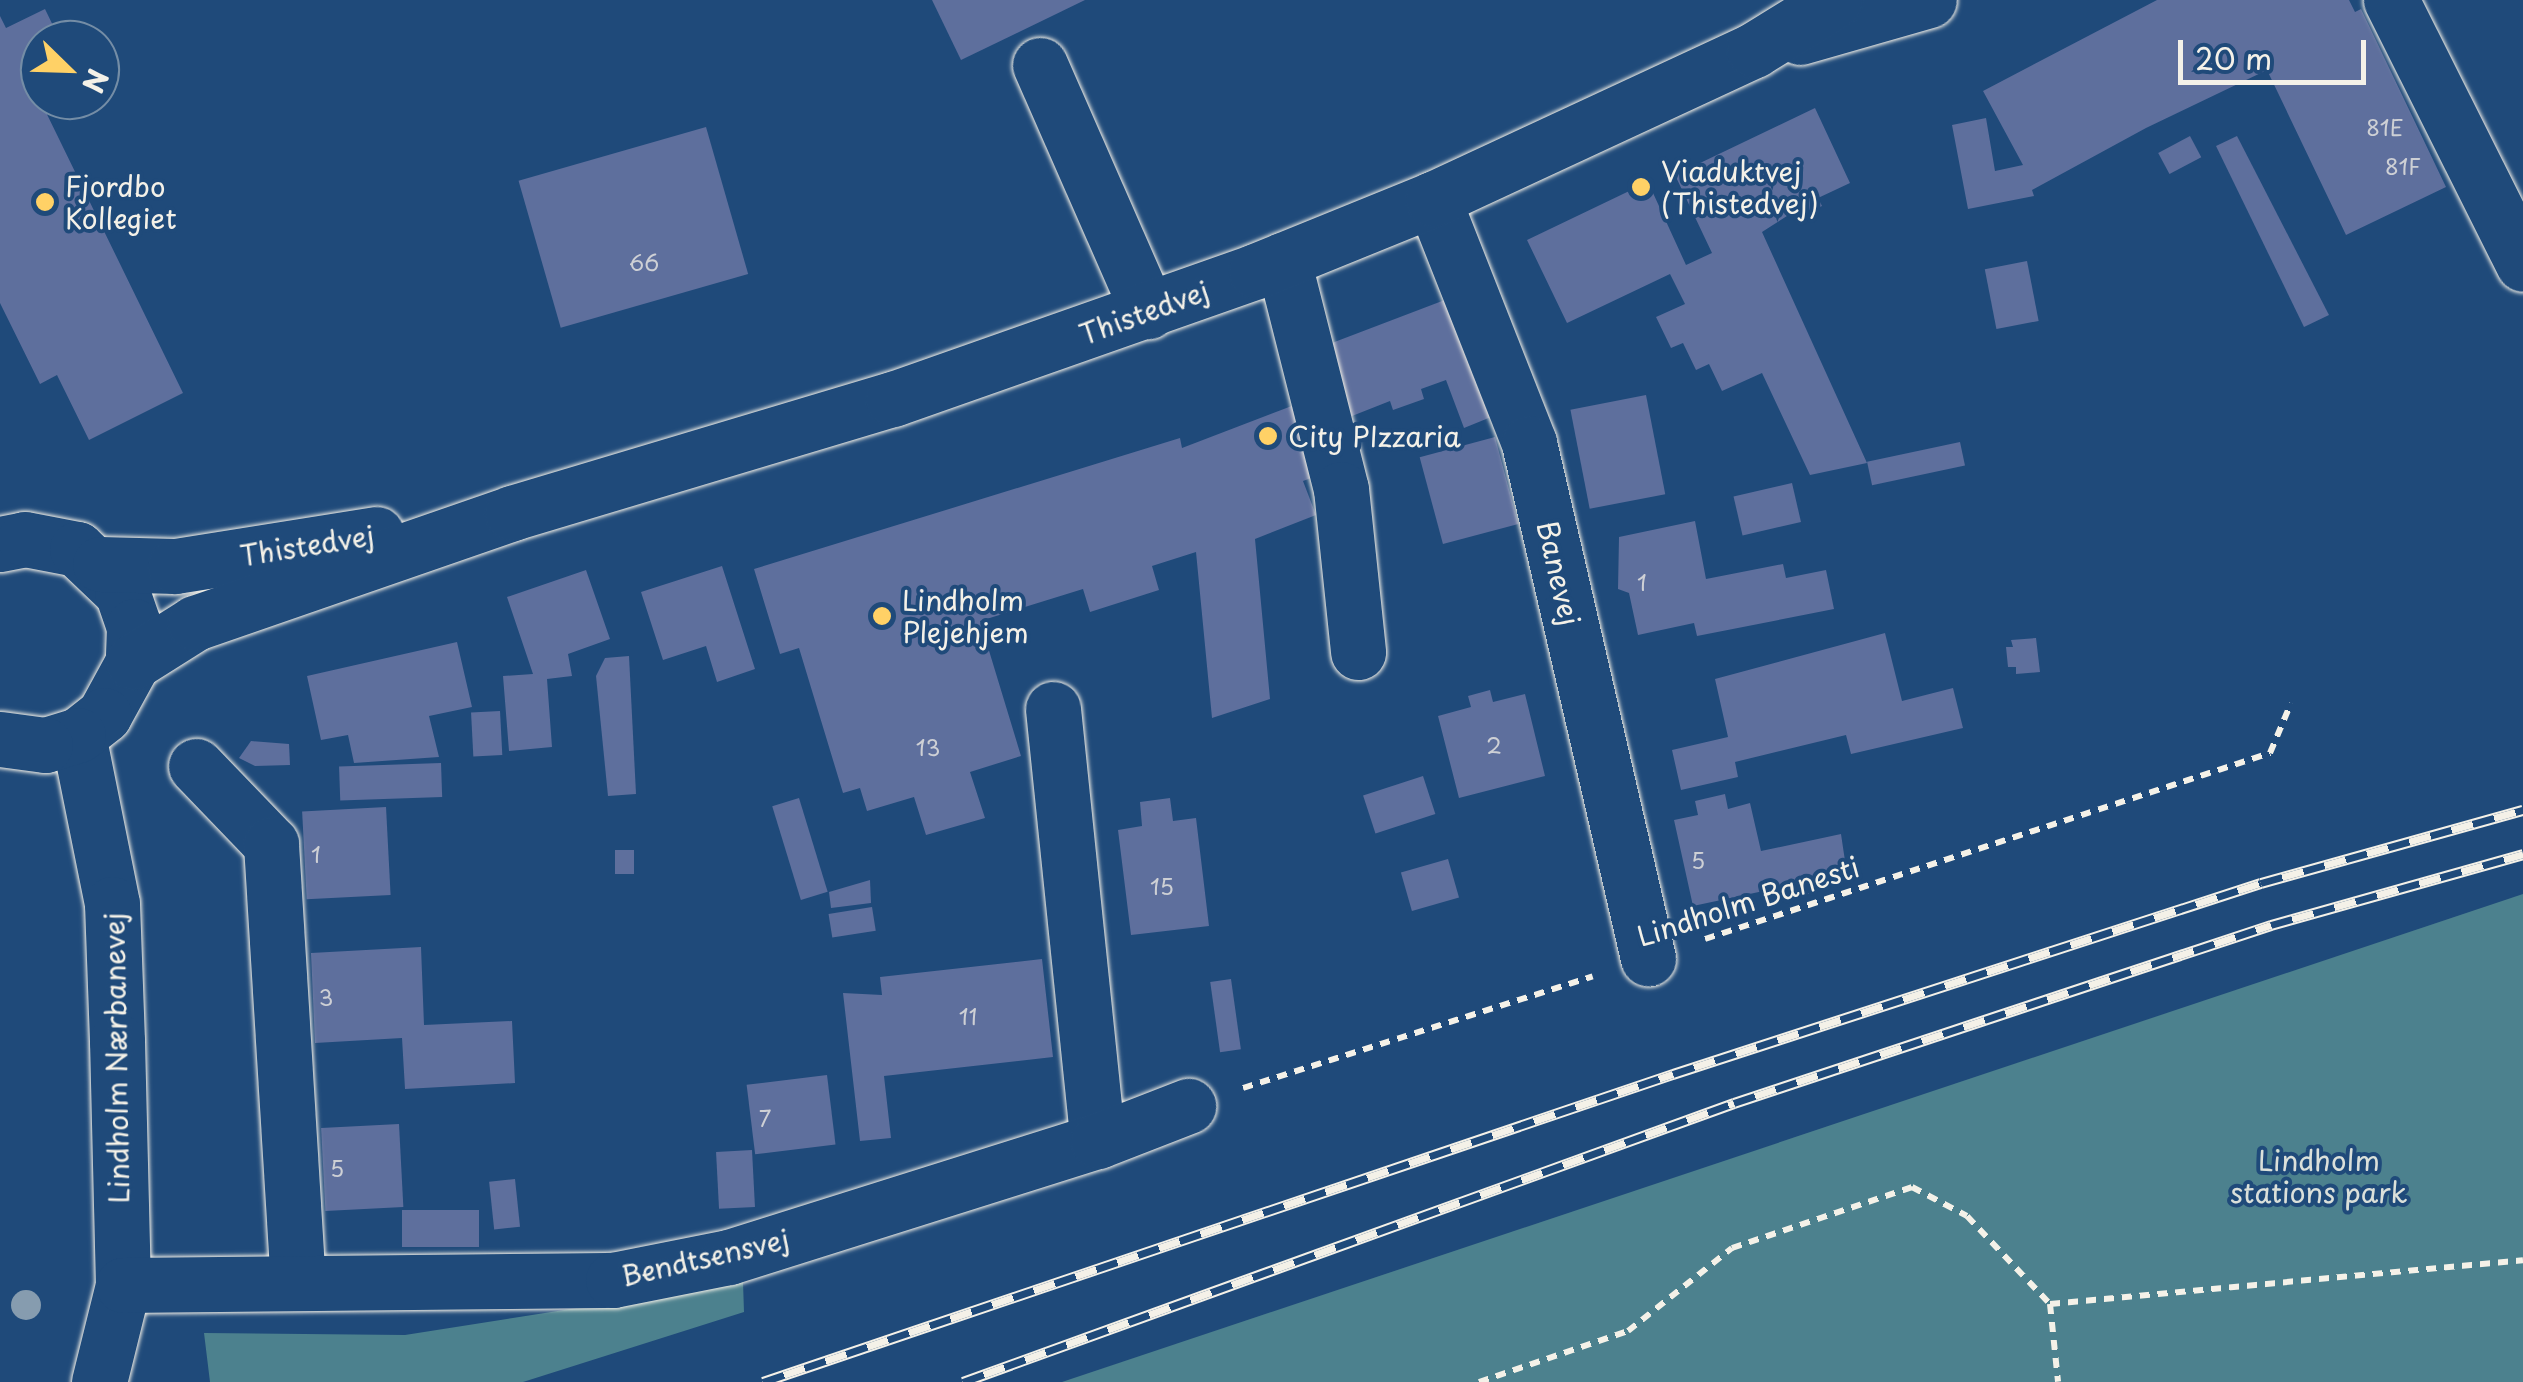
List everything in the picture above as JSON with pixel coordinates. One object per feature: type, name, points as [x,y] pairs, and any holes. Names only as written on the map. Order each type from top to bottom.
[{"type":"street","name":"Thistedvej","points":[[134,662],[196,623],[512,513],[893,399],[1283,260],[1433,200],[1754,50],[1835,0]]},
{"type":"street","name":"Thistedvej","points":[[1754,50],[1929,0]]},
{"type":"street","points":[[2391,0],[2523,264]]},
{"type":"street","points":[[1040,65],[1148,311]]},
{"type":"street","name":"Banevej","points":[[1433,200],[1529,443],[1648,958]]},
{"type":"street","points":[[1283,260],[1341,489],[1358,652]]},
{"type":"street","name":"Thistedvej","points":[[100,564],[174,566],[512,513]]},
{"type":"street","points":[[0,544],[52,540],[100,564],[122,592],[134,626],[134,662],[104,716],[78,735],[45,745],[0,739]]},
{"type":"street","points":[[1052,708],[1098,1140]]},
{"type":"street","name":"Lindholm Nærbanevej","points":[[78,735],[112,904],[123,1285],[98,1382]]},
{"type":"street","points":[[196,766],[270,844],[298,1282]]},
{"type":"street","name":"Bendtsensvej","points":[[123,1285],[613,1280],[729,1257],[1098,1140],[1188,1106]]},
{"type":"path","name":"Lindholm Banesti","points":[[1188,1106],[2270,753],[2290,703]]},
{"type":"path","points":[[1478,1382],[1628,1331],[1732,1248],[1912,1187],[1968,1216],[2050,1304],[2058,1382]]},
{"type":"path","points":[[2050,1304],[2523,1260]]},
{"type":"green space","name":"Lindholm stations park","points":[[2523,894],[2523,1382],[1062,1382]]},
{"type":"green space","points":[[743,1282],[744,1312],[523,1382],[210,1382],[204,1333],[405,1335]]},
{"type":"building","points":[[932,0],[1085,0],[961,60]]},
{"type":"building","points":[[2157,0],[2349,0],[2355,12],[2361,9],[2446,187],[2346,235],[2267,70],[2146,128],[2032,190],[2034,196],[1968,209],[1952,125],[1986,118],[1995,171],[2023,165],[1983,91]]},
{"type":"building","name":"Fjordbo Kollegiet","points":[[45,9],[50,20],[22,20]]},
{"type":"building","name":"Fjordbo Kollegiet","points":[[0,16],[6,28],[20,21],[20,120],[50,120],[183,393],[89,440],[57,375],[40,384],[0,303]]},
{"type":"building","points":[[1815,108],[1850,183],[1818,198],[1822,206],[1806,213],[1804,205],[1762,232],[1867,463],[1810,475],[1762,373],[1722,391],[1709,364],[1696,370],[1683,343],[1671,348],[1656,317],[1685,304],[1670,274],[1567,323],[1527,240],[1648,182],[1686,265],[1712,253],[1675,175]]},
{"type":"building","points":[[706,127],[748,274],[561,328],[519,181]]},
{"type":"building","points":[[2190,136],[2201,157],[2169,174],[2158,153]]},
{"type":"building","points":[[2237,136],[2329,315],[2304,327],[2216,146]]},
{"type":"building","points":[[2027,261],[2039,321],[1996,329],[1985,269]]},
{"type":"building","points":[[1450,298],[1496,415],[1464,428],[1446,380],[1421,389],[1424,399],[1393,410],[1390,401],[1352,416],[1324,346]]},
{"type":"building","points":[[1646,395],[1665,494],[1590,509],[1570,410]]},
{"type":"building","name":"Lindholm Plejehjem","points":[[1297,404],[1314,477],[1303,481],[1316,515],[1255,539],[1270,699],[1212,718],[1196,552],[1152,566],[1159,590],[1090,612],[1083,589],[980,621],[1021,756],[970,772],[985,818],[926,835],[914,797],[867,811],[860,788],[843,793],[799,648],[780,654],[754,569],[1180,438],[1182,448]]},
{"type":"building","points":[[1495,437],[1518,524],[1443,544],[1420,457]]},
{"type":"building","points":[[1960,442],[1965,465],[1872,485],[1867,462]]},
{"type":"building","points":[[1792,483],[1801,522],[1743,535],[1734,496]]},
{"type":"building","points":[[1695,521],[1706,579],[1783,564],[1786,578],[1826,570],[1834,609],[1697,636],[1694,623],[1638,635],[1629,593],[1618,589],[1619,537]]},
{"type":"building","points":[[722,566],[755,669],[717,682],[706,646],[663,660],[641,592]]},
{"type":"building","points":[[586,570],[610,639],[568,654],[572,676],[547,679],[552,747],[509,751],[503,676],[533,674],[507,597]]},
{"type":"building","points":[[1885,633],[1902,701],[1953,688],[1963,728],[1851,754],[1846,735],[1735,762],[1738,777],[1681,790],[1672,750],[1728,737],[1715,679]]},
{"type":"building","points":[[2036,638],[2040,672],[2016,674],[2016,667],[2008,667],[2006,647],[2013,647],[2011,640]]},
{"type":"building","points":[[457,642],[472,707],[429,716],[439,757],[354,763],[348,735],[321,740],[307,676]]},
{"type":"building","points":[[629,656],[636,794],[608,796],[596,676],[605,658]]},
{"type":"building","points":[[1490,690],[1493,702],[1525,694],[1545,776],[1459,798],[1438,716],[1471,707],[1468,696]]},
{"type":"building","points":[[500,711],[502,755],[473,756],[471,713]]},
{"type":"building","points":[[251,741],[289,744],[290,765],[255,766],[239,758]]},
{"type":"building","points":[[441,763],[442,797],[340,801],[339,767]]},
{"type":"building","points":[[1423,776],[1435,814],[1375,834],[1363,795]]},
{"type":"building","points":[[1725,794],[1728,809],[1750,803],[1761,851],[1841,834],[1848,881],[1790,900],[1787,886],[1693,906],[1674,820],[1698,815],[1695,801]]},
{"type":"building","points":[[799,798],[828,892],[801,900],[772,806]]},
{"type":"building","points":[[1170,798],[1173,821],[1196,818],[1209,926],[1131,935],[1118,830],[1142,826],[1140,802]]},
{"type":"building","points":[[386,807],[391,895],[307,899],[302,811]]},
{"type":"building","points":[[615,850],[634,850],[634,874],[615,874]]},
{"type":"building","points":[[1448,859],[1459,897],[1412,911],[1401,873]]},
{"type":"building","points":[[870,880],[871,903],[831,908],[829,892]]},
{"type":"building","points":[[872,907],[876,931],[832,938],[829,914]]},
{"type":"building","points":[[421,947],[424,1025],[512,1021],[515,1083],[405,1089],[402,1038],[315,1043],[311,953]]},
{"type":"building","points":[[1042,959],[1053,1057],[884,1076],[891,1138],[860,1141],[843,993],[882,995],[880,977]]},
{"type":"building","points":[[1231,979],[1241,1049],[1220,1052],[1210,982]]},
{"type":"building","points":[[827,1075],[836,1144],[755,1154],[747,1085]]},
{"type":"building","points":[[399,1124],[403,1207],[325,1211],[321,1128]]},
{"type":"building","points":[[752,1150],[755,1207],[719,1209],[716,1152]]},
{"type":"building","points":[[515,1179],[520,1227],[494,1229],[489,1182]]},
{"type":"building","points":[[402,1210],[479,1210],[479,1247],[402,1247]]},
{"type":"railway","points":[[763,1382],[1673,1074],[2261,883],[2523,810]]},
{"type":"railway","points":[[963,1382],[1734,1103],[2271,925],[2523,854]]},
{"type":"place","name":"Viaduktvej (Thistedvej)","points":[[1641,187]]},
{"type":"place","name":"Fjordbo Kollegiet","points":[[45,202]]},
{"type":"place","name":"City PIzzaria","points":[[1268,436]]},
{"type":"place","name":"Lindholm Plejehjem","points":[[882,616]]}]
